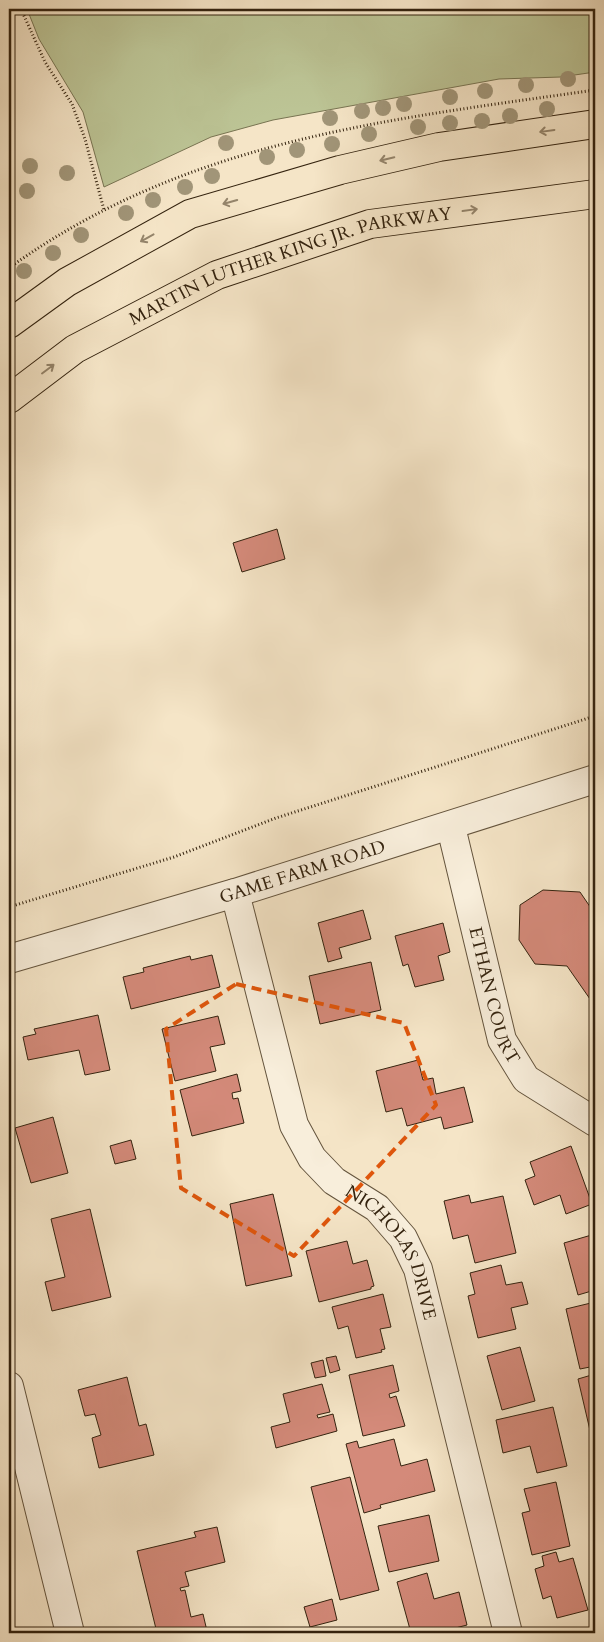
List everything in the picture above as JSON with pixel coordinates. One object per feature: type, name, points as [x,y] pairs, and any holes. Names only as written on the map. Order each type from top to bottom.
[{"type":"main road","points":[[9,324],[67,282],[190,214],[340,170],[421,152],[595,124]]},
{"type":"main road","name":"MARTIN LUTHER KING JR. PARKWAY","points":[[9,399],[75,349],[216,274],[370,224],[595,194]]},
{"type":"street","name":"GAME FARM ROAD","points":[[9,959],[235,893],[450,827],[595,779]]},
{"type":"street","name":"ETHAN COURT","points":[[450,827],[502,1040],[526,1079],[595,1122]]},
{"type":"street","name":"NICHOLAS DRIVE","points":[[235,893],[294,1125],[312,1158],[334,1181],[377,1208],[384,1216],[403,1238],[418,1268],[508,1633]]},
{"type":"street","points":[[9,1386],[70,1633]]},
{"type":"path","points":[[21,9],[45,62],[72,104],[85,139],[104,210]]},
{"type":"path","points":[[9,907],[174,857],[276,818],[595,716]]},
{"type":"highlighted area","points":[[236,984],[404,1023],[436,1105],[294,1256],[181,1188],[166,1029]]},
{"type":"green space","points":[[27,9],[595,9],[595,72],[561,77],[499,79],[273,120],[211,137],[104,187],[83,112],[39,39]]},
{"type":"building","points":[[277,529],[285,559],[242,572],[233,543]]},
{"type":"building","points":[[543,890],[580,892],[595,914],[595,995],[590,999],[567,966],[535,964],[519,940],[520,905]]},
{"type":"building","points":[[363,910],[371,939],[339,948],[342,958],[328,962],[318,923]]},
{"type":"building","points":[[443,923],[450,952],[438,956],[444,980],[415,987],[408,964],[403,966],[395,936]]},
{"type":"building","points":[[212,955],[220,987],[131,1009],[123,977],[144,972],[143,968],[190,956],[191,960]]},
{"type":"building","points":[[371,962],[381,1010],[320,1024],[309,976]]},
{"type":"building","points":[[98,1015],[110,1070],[85,1075],[79,1050],[28,1060],[23,1037],[36,1034],[34,1029]]},
{"type":"building","points":[[218,1016],[225,1044],[210,1047],[216,1071],[175,1081],[162,1029]]},
{"type":"building","points":[[418,1060],[423,1080],[433,1078],[436,1094],[464,1087],[473,1122],[444,1129],[441,1117],[407,1126],[402,1108],[386,1112],[376,1071]]},
{"type":"building","points":[[237,1074],[241,1091],[232,1093],[233,1099],[238,1098],[244,1123],[192,1136],[180,1090]]},
{"type":"building","points":[[53,1117],[68,1173],[31,1183],[15,1128]]},
{"type":"building","points":[[131,1140],[136,1159],[115,1164],[110,1146]]},
{"type":"building","points":[[571,1146],[592,1204],[566,1214],[560,1195],[534,1205],[525,1180],[535,1176],[530,1162]]},
{"type":"building","points":[[273,1194],[292,1276],[246,1286],[230,1204]]},
{"type":"building","points":[[469,1195],[471,1203],[503,1196],[516,1253],[475,1263],[468,1235],[453,1239],[444,1201]]},
{"type":"building","points":[[90,1209],[111,1297],[52,1311],[45,1282],[65,1277],[51,1219]]},
{"type":"building","points":[[595,1234],[595,1290],[578,1295],[564,1243]]},
{"type":"building","points":[[347,1241],[353,1264],[367,1260],[374,1286],[371,1289],[319,1302],[306,1251]]},
{"type":"building","points":[[501,1265],[506,1285],[522,1282],[528,1304],[511,1308],[516,1329],[478,1338],[468,1296],[475,1294],[470,1273]]},
{"type":"building","points":[[383,1294],[391,1327],[380,1329],[385,1349],[381,1350],[382,1352],[356,1358],[348,1326],[338,1329],[332,1307]]},
{"type":"building","points":[[595,1302],[595,1366],[580,1369],[566,1309]]},
{"type":"building","points":[[520,1347],[535,1401],[502,1410],[487,1356]]},
{"type":"building","points":[[336,1356],[340,1370],[330,1373],[326,1358]]},
{"type":"building","points":[[323,1360],[326,1376],[315,1378],[311,1363]]},
{"type":"building","points":[[393,1365],[399,1391],[389,1394],[390,1398],[396,1396],[405,1426],[363,1436],[349,1375]]},
{"type":"building","points":[[595,1374],[595,1439],[592,1439],[578,1379]]},
{"type":"building","points":[[127,1377],[139,1426],[146,1424],[154,1455],[99,1468],[92,1438],[101,1435],[95,1414],[85,1416],[78,1390]]},
{"type":"building","points":[[322,1384],[330,1412],[317,1415],[318,1418],[333,1414],[337,1431],[276,1448],[271,1427],[290,1422],[283,1394]]},
{"type":"building","points":[[553,1407],[567,1466],[537,1473],[530,1446],[503,1453],[496,1420]]},
{"type":"building","points":[[394,1439],[401,1466],[427,1459],[435,1491],[380,1505],[381,1508],[364,1513],[346,1444],[357,1441],[359,1448]]},
{"type":"building","points":[[350,1477],[379,1590],[340,1600],[311,1487]]},
{"type":"building","points":[[556,1482],[570,1546],[532,1555],[522,1513],[530,1511],[524,1489]]},
{"type":"building","points":[[429,1515],[439,1561],[389,1572],[378,1526]]},
{"type":"building","points":[[217,1527],[225,1562],[185,1572],[189,1586],[180,1588],[181,1591],[185,1590],[191,1617],[203,1614],[207,1631],[220,1628],[221,1633],[157,1633],[137,1551],[196,1537],[194,1532]]},
{"type":"building","points":[[556,1552],[559,1562],[573,1558],[588,1610],[557,1618],[551,1596],[543,1599],[535,1569],[544,1566],[542,1556]]},
{"type":"building","points":[[427,1573],[434,1599],[459,1592],[467,1625],[436,1633],[411,1633],[397,1582]]},
{"type":"building","points":[[332,1599],[337,1620],[310,1627],[304,1607]]}]
